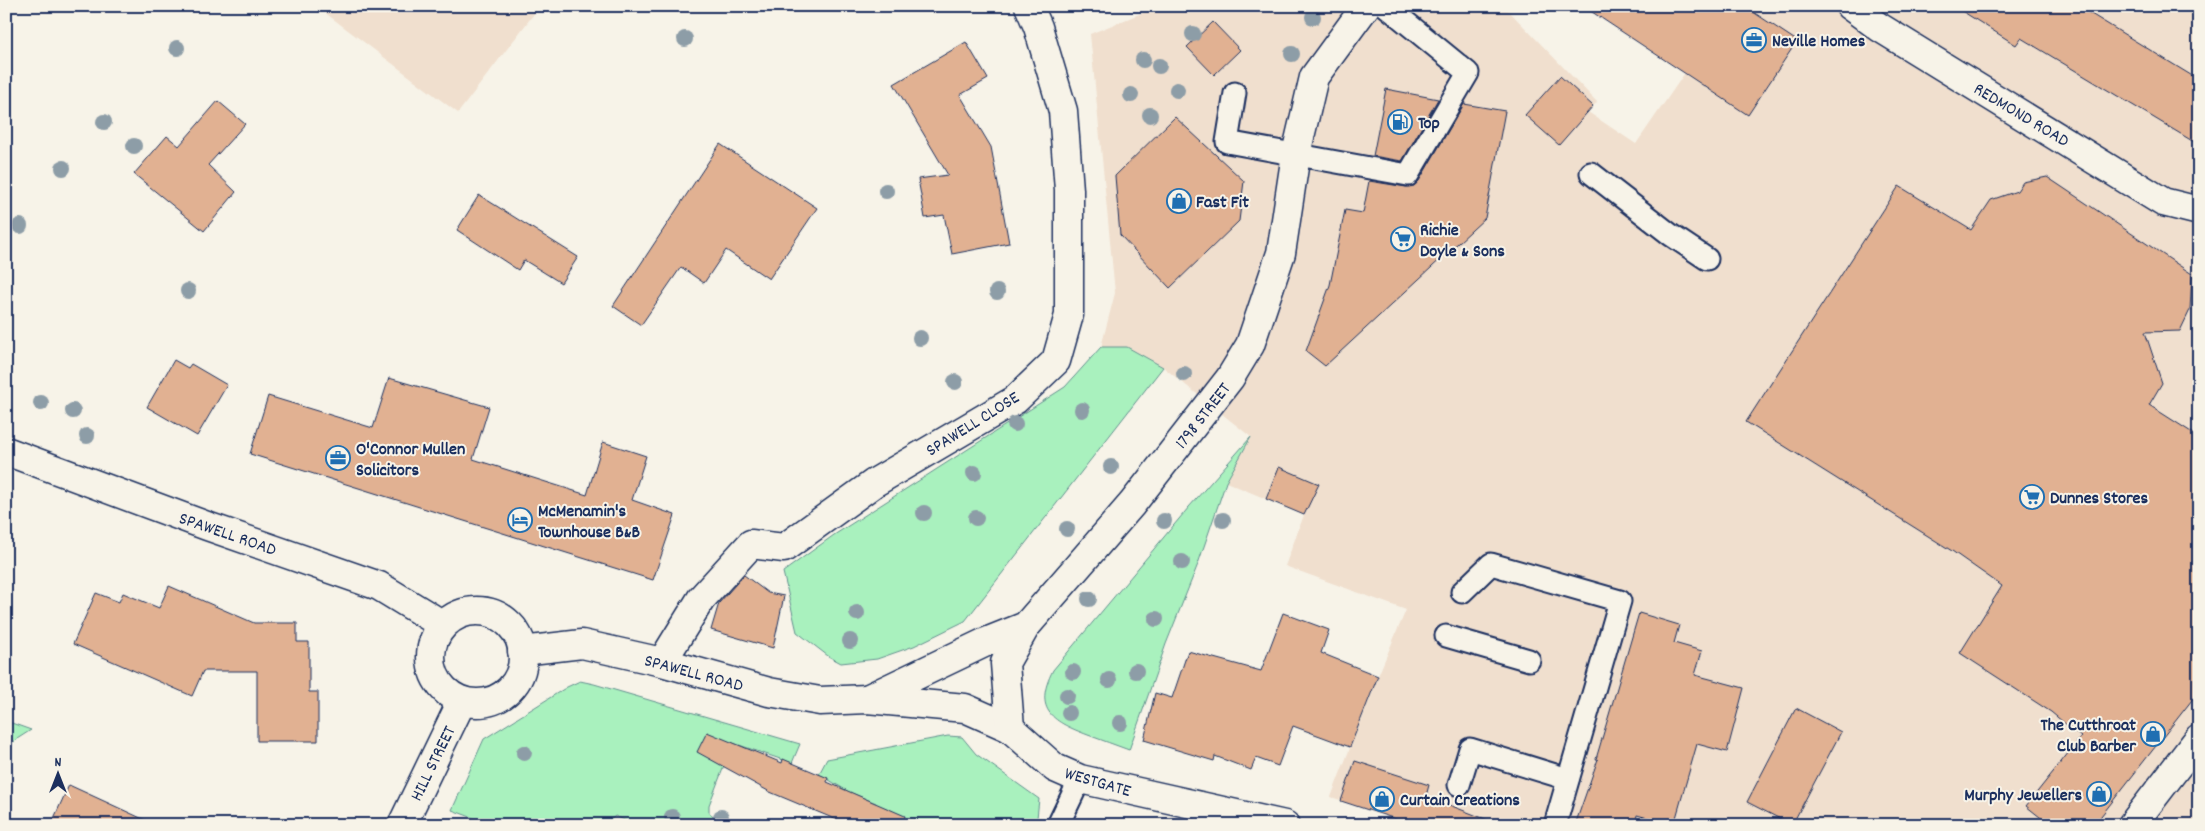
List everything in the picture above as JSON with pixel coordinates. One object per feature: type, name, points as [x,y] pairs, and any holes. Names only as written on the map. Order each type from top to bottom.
[{"type":"main road","name":"SPAWELL CLOSE","points":[[662,662],[701,600],[751,544],[784,548],[874,483],[1015,400],[1056,361],[1069,315],[1068,180],[1063,111],[1038,26],[1029,6]]},
{"type":"main road","name":"1798 STREET","points":[[867,699],[986,642],[1026,626],[1132,504],[1230,378],[1250,345],[1281,253],[1296,154],[1314,77],[1366,6]]},
{"type":"main road","name":"REDMOND ROAD","points":[[1850,6],[1879,27],[2164,202],[2199,211]]},
{"type":"main road","name":"SPAWELL ROAD","points":[[6,451],[207,526],[379,586],[444,625]]},
{"type":"main road","points":[[473,610],[489,612],[504,620],[515,630],[519,637],[522,651],[520,673],[512,687],[492,701],[476,703],[462,701],[447,692],[439,684],[432,669],[430,659],[432,643],[444,625],[457,615],[473,610]]},
{"type":"main road","points":[[1010,728],[1005,663],[1026,626]]},
{"type":"main road","name":"SPAWELL ROAD","points":[[522,651],[582,644],[662,662],[769,692],[820,701],[867,699]]},
{"type":"main road","name":"WESTGATE","points":[[867,699],[965,708],[1010,728],[1056,768],[1080,779],[1285,825]]},
{"type":"main road","name":"HILL STREET","points":[[402,825],[462,701]]},
{"type":"main road","points":[[2132,825],[2199,738]]},
{"type":"lane","points":[[1235,93],[1227,142],[1408,175],[1468,73],[1386,6]]},
{"type":"lane","points":[[1591,172],[1671,234],[1707,259]]},
{"type":"lane","points":[[1462,592],[1491,564],[1620,601],[1555,825]]},
{"type":"lane","points":[[1446,636],[1529,660]]},
{"type":"lane","points":[[1459,785],[1470,749],[1568,779]]},
{"type":"lane","points":[[1058,825],[1080,779]]},
{"type":"shaded area","points":[[316,6],[540,6],[458,113]]},
{"type":"shaded area","points":[[1159,6],[1504,6],[1597,102],[1588,112],[1636,144],[1731,6],[2199,6],[2199,825],[1416,825],[1331,797],[1406,610],[1285,566],[1304,515],[1226,482],[1251,437],[1163,367],[1127,347],[1101,347],[1115,293],[1090,34]]},
{"type":"green space","points":[[1101,347],[1127,347],[1163,367],[965,621],[914,646],[877,659],[841,663],[828,656],[797,632],[783,572],[834,535],[1065,387]]},
{"type":"green space","points":[[1251,437],[1226,482],[1198,564],[1166,644],[1129,750],[1076,730],[1056,720],[1046,705],[1045,696],[1047,684],[1053,670],[1189,507]]},
{"type":"green space","points":[[580,681],[800,744],[792,763],[733,743],[709,805],[709,812],[719,825],[636,825],[615,816],[605,825],[492,825],[452,810],[484,739],[567,687]]},
{"type":"green space","points":[[6,721],[31,730],[6,746]]},
{"type":"green space","points":[[948,736],[962,737],[976,754],[1039,799],[1037,818],[1039,825],[924,825],[873,810],[876,803],[849,792],[819,774],[827,759]]},
{"type":"building","points":[[1583,6],[1744,6],[1797,41],[1748,115]]},
{"type":"building","points":[[1954,6],[2078,6],[2199,80],[2199,145],[2021,38],[2016,45]]},
{"type":"building","points":[[1213,22],[1240,50],[1214,75],[1187,47]]},
{"type":"building","points":[[966,42],[988,79],[960,95],[991,147],[1009,243],[952,254],[944,215],[925,218],[918,179],[948,175],[894,84]]},
{"type":"building","points":[[1560,76],[1593,106],[1559,145],[1525,115]]},
{"type":"building","points":[[1386,89],[1438,99],[1402,161],[1373,156]]},
{"type":"building","points":[[218,101],[245,124],[208,165],[236,192],[204,231],[134,174],[167,136],[179,146]]},
{"type":"building","points":[[1464,104],[1505,111],[1485,218],[1325,366],[1306,351],[1330,285],[1345,210],[1363,213],[1369,181],[1406,187],[1414,186],[1419,181]]},
{"type":"building","name":"Fast Fit","points":[[1175,117],[1244,181],[1239,221],[1170,288],[1120,235],[1115,176]]},
{"type":"building","points":[[720,144],[817,208],[769,279],[726,250],[704,283],[681,267],[641,325],[613,306]]},
{"type":"building","name":"Dunnes Stores","points":[[2047,177],[2192,274],[2190,310],[2180,331],[2145,332],[2162,383],[2149,405],[2199,437],[2199,691],[2094,825],[2050,825],[2026,806],[2081,737],[2051,712],[1960,653],[2002,586],[1952,551],[1746,422],[1899,186],[1971,230],[1991,200],[2017,191],[2023,182]]},
{"type":"building","points":[[479,195],[578,257],[561,283],[524,260],[518,270],[457,230]]},
{"type":"building","points":[[174,360],[188,368],[191,364],[227,385],[197,436],[147,407]]},
{"type":"building","points":[[389,378],[489,407],[473,459],[587,495],[603,442],[646,456],[632,500],[675,515],[653,580],[250,454],[268,396],[373,428]]},
{"type":"building","points":[[1279,467],[1319,484],[1304,515],[1266,499]]},
{"type":"building","points":[[744,575],[768,593],[784,596],[773,648],[711,630],[719,603]]},
{"type":"building","points":[[169,586],[254,623],[297,623],[297,642],[309,642],[309,692],[318,692],[318,741],[257,741],[257,671],[203,671],[192,696],[73,644],[96,593],[119,602],[123,593],[159,608]]},
{"type":"building","points":[[1283,613],[1329,630],[1321,653],[1378,676],[1350,747],[1293,726],[1278,766],[1256,758],[1251,770],[1215,756],[1214,761],[1144,740],[1155,693],[1172,698],[1188,651],[1261,671]]},
{"type":"building","points":[[1639,613],[1679,625],[1674,643],[1702,651],[1695,675],[1744,688],[1727,752],[1697,744],[1674,825],[1637,815],[1635,825],[1575,825],[1598,759],[1596,759]]},
{"type":"building","points":[[1796,708],[1841,732],[1792,825],[1747,802]]},
{"type":"building","points":[[707,732],[782,763],[783,759],[828,778],[827,782],[905,816],[902,825],[849,825],[770,792],[697,752]]},
{"type":"building","points":[[1355,761],[1429,785],[1426,796],[1493,822],[1492,825],[1414,825],[1341,801]]},
{"type":"building","points":[[69,785],[156,825],[51,825]]},
{"type":"place","name":"Neville Homes","points":[[1754,40]]},
{"type":"place","name":"Top","points":[[1400,122]]},
{"type":"place","name":"Fast Fit","points":[[1179,201]]},
{"type":"place","name":"Richie Doyle & Sons","points":[[1403,239]]},
{"type":"place","name":"O'Connor Mullen Solicitors","points":[[338,458]]},
{"type":"place","name":"Dunnes Stores","points":[[2032,497]]},
{"type":"place","name":"McMenamin's Townhouse B&B","points":[[520,520]]},
{"type":"place","name":"The Cutthroat Club Barber","points":[[2153,734]]},
{"type":"place","name":"Murphy Jewellers","points":[[2099,794]]},
{"type":"place","name":"Curtain Creations","points":[[1382,799]]}]
